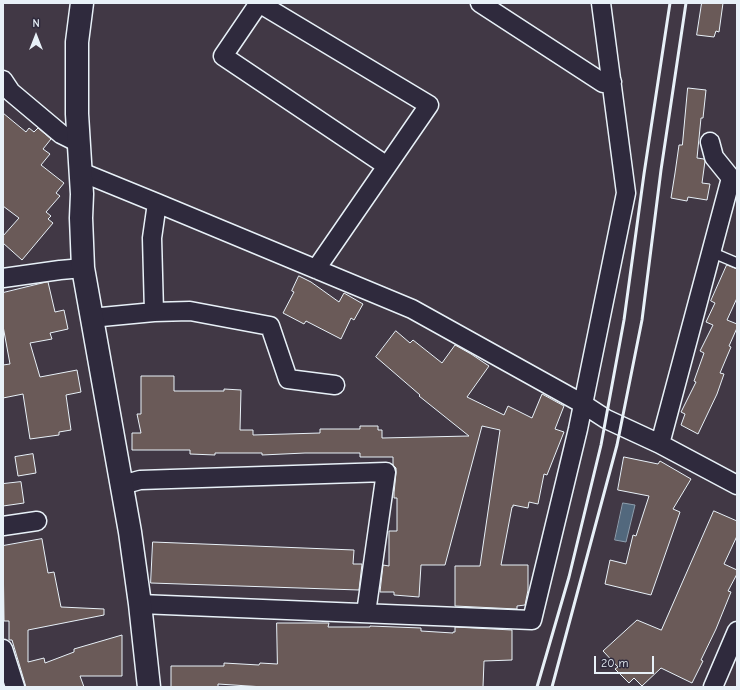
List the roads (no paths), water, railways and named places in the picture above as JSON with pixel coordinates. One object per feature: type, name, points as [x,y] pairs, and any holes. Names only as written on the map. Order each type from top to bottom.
[{"type":"street","points":[[82,3],[77,42],[83,268],[130,532],[149,687]]},
{"type":"street","points":[[316,269],[387,166],[429,105],[259,3],[223,56],[387,166]]},
{"type":"street","points":[[480,3],[603,83],[612,82]]},
{"type":"street","points":[[140,604],[532,620],[578,429],[626,193],[602,3]]},
{"type":"street","points":[[3,80],[11,92],[61,134],[73,140],[80,141]]},
{"type":"street","points":[[660,444],[711,252],[732,197],[731,178],[714,157],[710,142]]},
{"type":"street","points":[[81,172],[412,309],[583,404],[606,419],[660,444],[737,485]]},
{"type":"street","points":[[154,312],[152,238],[157,203]]},
{"type":"street","points":[[3,278],[83,268]]},
{"type":"street","points":[[91,318],[154,312],[190,311],[270,326],[288,379],[334,385]]},
{"type":"street","points":[[122,485],[140,480],[386,472],[366,613]]},
{"type":"street","points":[[3,526],[37,521]]},
{"type":"street","points":[[713,687],[737,631]]},
{"type":"street","points":[[3,649],[15,687]]},
{"type":"lane","points":[[711,252],[737,263]]},
{"type":"water","points":[[623,503],[635,505],[626,542],[615,540]]},
{"type":"railway","points":[[537,687],[569,577],[601,445],[624,320],[670,3]]},
{"type":"railway","points":[[552,687],[617,445],[642,320],[661,170],[686,3]]}]
